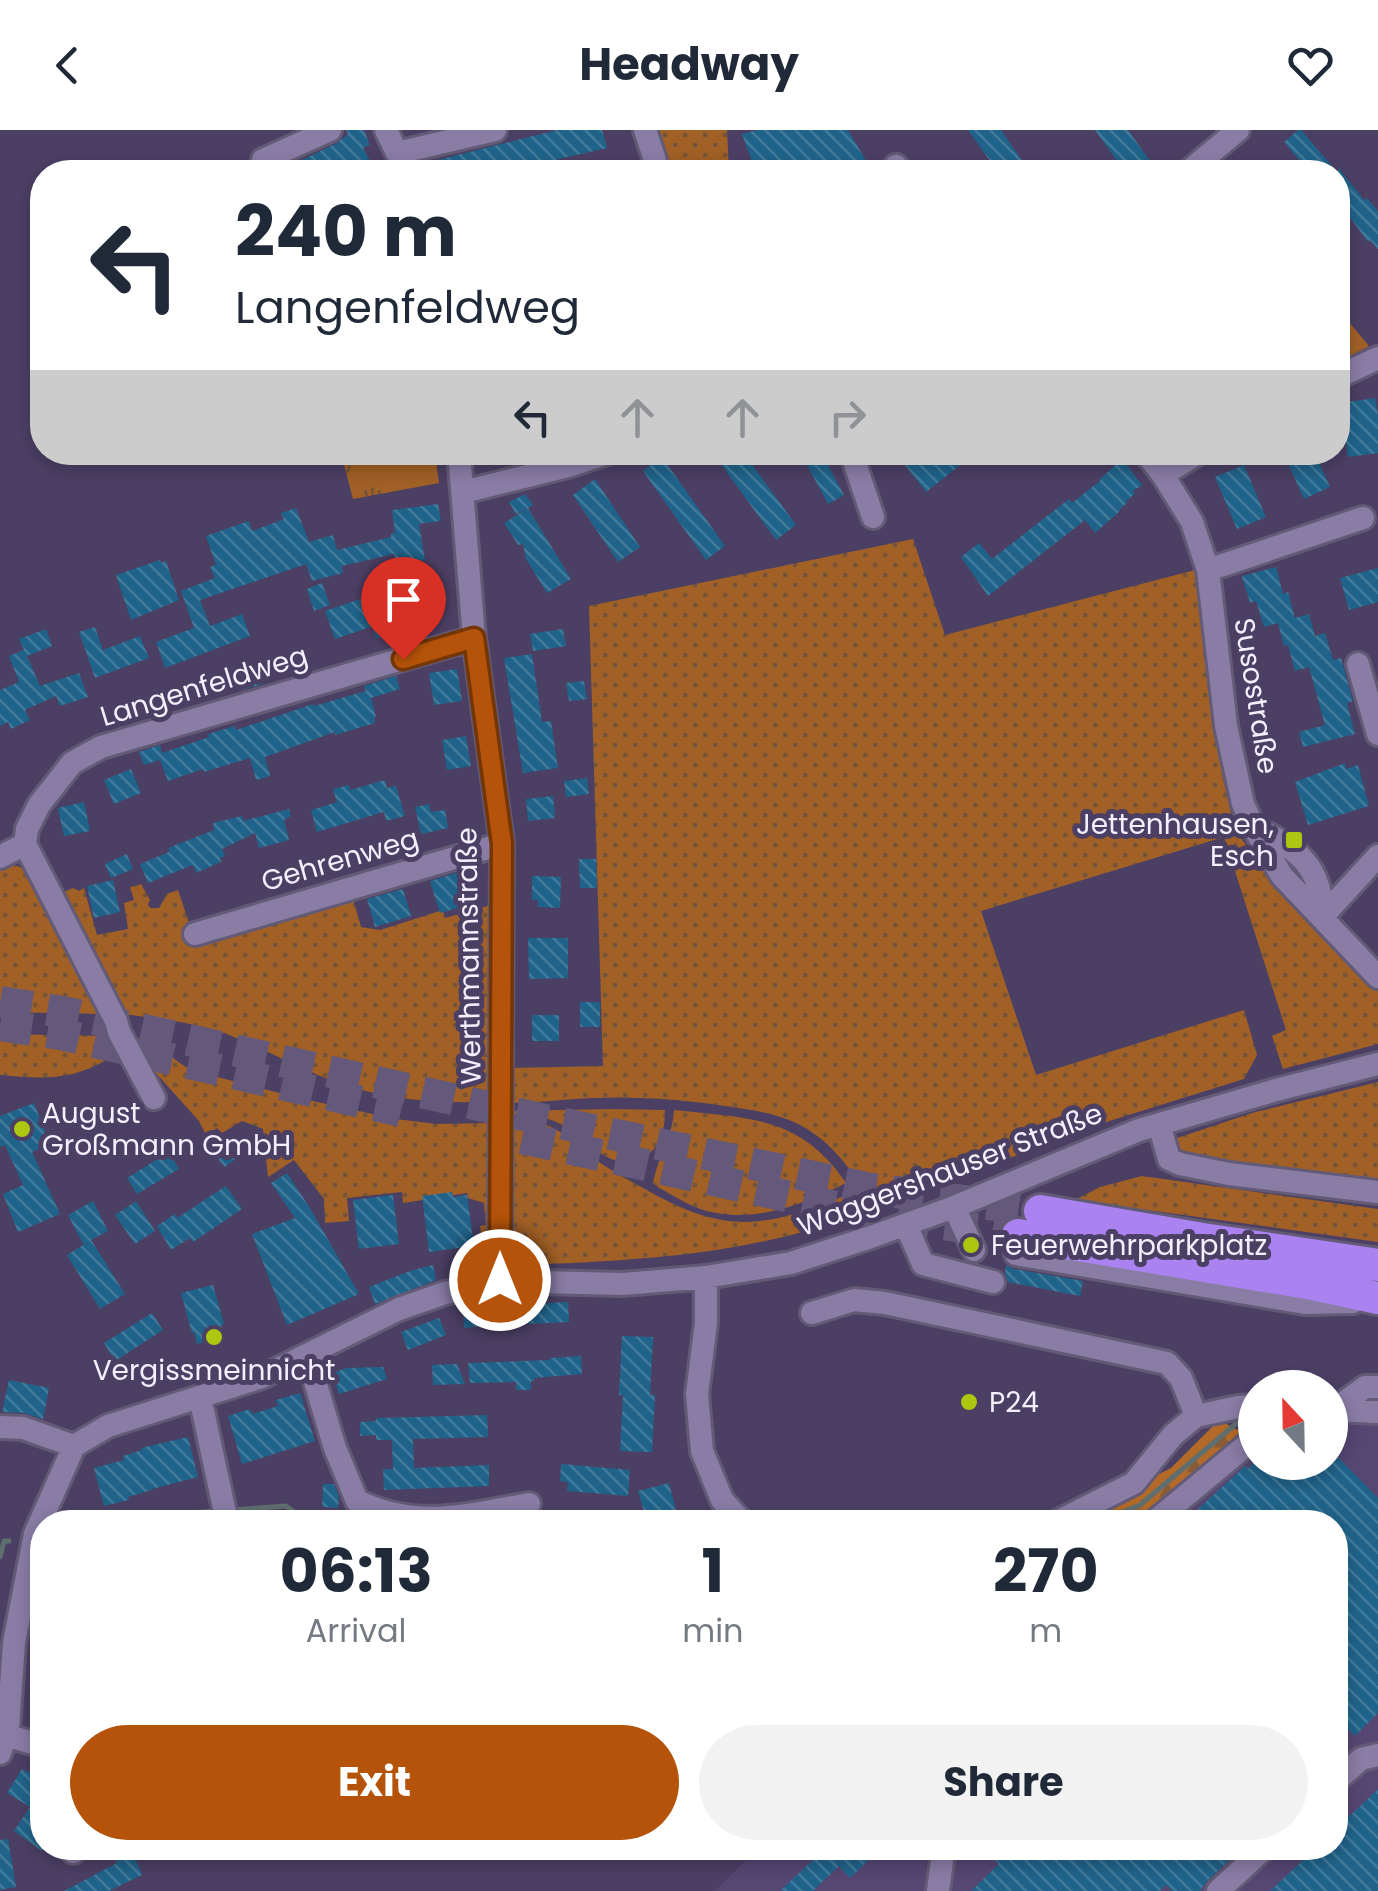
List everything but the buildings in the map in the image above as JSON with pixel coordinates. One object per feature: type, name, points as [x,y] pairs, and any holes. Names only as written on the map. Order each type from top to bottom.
[{"type":"highway","points":[[1040,1211],[1378,1265]]},
{"type":"highway","points":[[1017,1245],[1313,1284],[1378,1299]]},
{"type":"street","points":[[263,160],[330,130]]},
{"type":"street","points":[[386,130],[397,153],[494,130]]},
{"type":"street","points":[[645,130],[656,160]]},
{"type":"street","points":[[1202,160],[1238,130]]},
{"type":"street","points":[[1350,371],[1378,358]]},
{"type":"street","name":"Werthmannstraße","points":[[460,465],[474,638],[502,844],[500,1280]]},
{"type":"street","points":[[463,492],[571,465]]},
{"type":"street","points":[[855,465],[873,516]]},
{"type":"street","name":"Susostraße","points":[[1155,465],[1192,522],[1208,570],[1226,726],[1243,804],[1282,876],[1378,976]]},
{"type":"street","points":[[1163,476],[1180,465]]},
{"type":"street","points":[[1208,570],[1363,518]]},
{"type":"street","name":"Langenfeldweg","points":[[25,844],[27,829],[39,804],[72,763],[101,748],[474,638]]},
{"type":"street","points":[[1358,664],[1378,734]]},
{"type":"street","points":[[0,857],[25,844],[154,1098]]},
{"type":"street","name":"Gehrenweg","points":[[195,934],[502,844]]},
{"type":"street","points":[[1322,917],[1378,856]]},
{"type":"street","name":"Waggershauser Straße","points":[[74,1446],[108,1426],[262,1377],[399,1308],[444,1293],[500,1280],[623,1284],[706,1277],[791,1262],[954,1207],[1139,1130],[1378,1064]]},
{"type":"street","points":[[1159,1124],[1169,1159],[1180,1164],[1229,1174],[1378,1192]]},
{"type":"street","points":[[954,1207],[974,1250]]},
{"type":"street","points":[[906,1225],[924,1264],[993,1282]]},
{"type":"street","points":[[706,1277],[706,1323],[697,1394],[702,1452],[722,1500],[731,1510]]},
{"type":"street","points":[[812,1313],[854,1300],[885,1303],[1167,1363],[1182,1378],[1196,1416]]},
{"type":"street","points":[[307,1354],[335,1448],[357,1501],[376,1510]]},
{"type":"street","points":[[1348,1399],[1365,1387],[1378,1387]]},
{"type":"street","points":[[200,1397],[224,1510]]},
{"type":"street","points":[[1081,1510],[1134,1482],[1173,1435],[1196,1416],[1238,1408]]},
{"type":"street","points":[[1348,1411],[1378,1412]]},
{"type":"street","points":[[0,1427],[23,1428],[74,1446],[46,1510]]},
{"type":"street","points":[[1168,1510],[1238,1452]]},
{"type":"street","points":[[495,1510],[529,1504]]},
{"type":"street","points":[[30,1554],[7,1644],[12,1685],[3,1744],[30,1745]]},
{"type":"street","points":[[1348,1770],[1360,1759],[1378,1755]]},
{"type":"street","points":[[938,1891],[942,1860]]},
{"type":"street","points":[[1218,1891],[1252,1860]]},
{"type":"shaded area","points":[[1348,1391],[1378,1391],[1378,1891],[715,1891],[746,1860],[1348,1860],[1348,1510],[1147,1510],[1238,1432],[1238,1480],[1348,1480]]},
{"type":"green space","points":[[655,130],[727,130],[728,160],[666,160]]},
{"type":"green space","points":[[1350,323],[1369,346],[1350,356]]},
{"type":"green space","points":[[344,465],[437,465],[439,483],[353,499]]},
{"type":"green space","points":[[352,465],[428,465],[430,475],[356,488]]},
{"type":"green space","points":[[913,539],[945,635],[1199,569],[1222,774],[1234,826],[1310,922],[1378,991],[1378,1044],[1283,1069],[1272,1036],[1286,1030],[1224,837],[981,911],[1036,1075],[1244,1010],[1257,1055],[1244,1079],[1090,1127],[875,1210],[833,1149],[804,1127],[774,1115],[646,1098],[508,1103],[509,1068],[603,1066],[589,606]]},
{"type":"green space","points":[[9,862],[30,876],[100,1014],[0,1012],[0,864]]},
{"type":"green space","points":[[141,884],[150,908],[159,908],[167,894],[178,890],[191,929],[183,932],[184,939],[351,892],[361,927],[380,930],[443,910],[445,918],[491,905],[489,1102],[423,1100],[374,1093],[325,1078],[216,1031],[123,1014],[60,894],[84,888],[97,935],[128,929],[124,903],[134,900],[130,887]]},
{"type":"green space","points":[[0,1034],[110,1036],[110,1051],[106,1060],[67,1075],[0,1075]]},
{"type":"green space","points":[[132,1038],[158,1046],[194,1071],[303,1099],[396,1119],[436,1124],[489,1123],[487,1249],[480,1226],[486,1225],[484,1203],[468,1198],[467,1193],[403,1203],[402,1192],[347,1198],[349,1221],[325,1223],[324,1199],[294,1160],[268,1177],[263,1129],[242,1121],[222,1133],[217,1128],[206,1135],[199,1121],[146,1062]]},
{"type":"green space","points":[[1378,1082],[1378,1187],[1189,1158],[1178,1150],[1174,1139],[1252,1113]]},
{"type":"green space","points":[[665,1110],[661,1137],[650,1153],[631,1162],[619,1161],[597,1151],[554,1121],[507,1115],[507,1111]]},
{"type":"green space","points":[[674,1110],[771,1124],[811,1144],[846,1183],[773,1211],[734,1215],[695,1207],[653,1184]]},
{"type":"green space","points":[[509,1122],[555,1129],[617,1173],[703,1216],[726,1221],[769,1220],[844,1196],[850,1217],[770,1240],[688,1254],[522,1265],[510,1256]]},
{"type":"green space","points":[[1142,1176],[1378,1209],[1378,1242],[1075,1200],[1100,1187]]},
{"type":"green space","points":[[1219,1420],[1238,1430],[1238,1443],[1158,1510],[1087,1510],[1171,1468]]},
{"type":"waterway","points":[[1128,1510],[1140,1505],[1238,1422]]},
{"type":"waterway","points":[[232,1510],[286,1506],[291,1510]]},
{"type":"waterway","points":[[0,1557],[4,1541],[9,1541]]},
{"type":"tunnel","points":[[0,1002],[68,1013],[866,1188],[1040,1211]]},
{"type":"tunnel","points":[[0,1025],[60,1034],[401,1111]]},
{"type":"tunnel","points":[[522,1138],[859,1212],[1018,1235]]},
{"type":"place","name":"Jettenhausen, Esch","points":[[1294,840]]},
{"type":"place","name":"August Großmann GmbH","points":[[22,1129]]},
{"type":"place","name":"Feuerwehrparkplatz","points":[[971,1245]]},
{"type":"place","name":"Vergissmeinnicht","points":[[214,1337]]},
{"type":"place","name":"P24","points":[[969,1402]]},
{"type":"route","points":[[403,659],[474,638],[502,844],[500,1280]]}]
